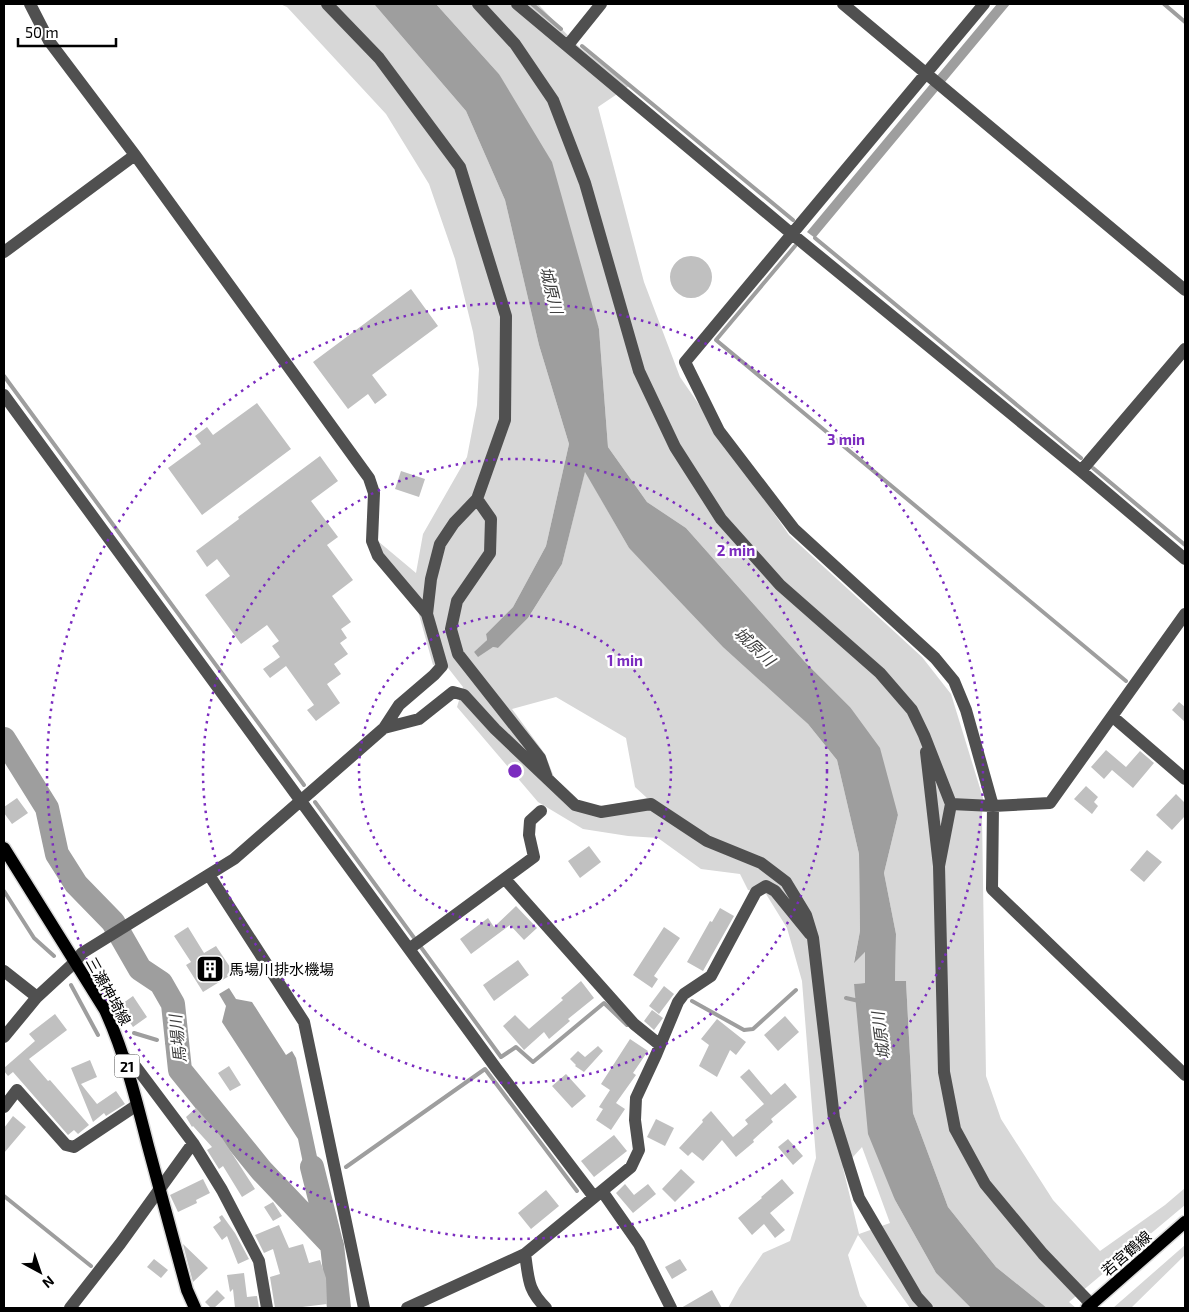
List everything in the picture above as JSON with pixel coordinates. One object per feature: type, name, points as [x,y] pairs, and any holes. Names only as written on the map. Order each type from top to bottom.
[{"type":"main road","name":"三瀬神埼線","points":[[4,848],[105,1010],[124,1057],[187,1290],[195,1308]]},
{"type":"main road","name":"若宮鶴線","points":[[1089,1306],[1185,1222]]},
{"type":"street","points":[[30,4],[49,40],[135,155],[369,478],[374,493],[372,541],[378,556],[427,614]]},
{"type":"street","points":[[4,1037],[37,997],[75,962],[82,953],[234,859],[384,728],[399,705],[442,666],[427,614],[431,579],[440,544],[454,524],[477,499],[506,420],[506,316],[460,167],[379,58],[327,4]]},
{"type":"street","points":[[478,4],[515,44],[553,100],[585,184],[639,371],[675,448],[720,519],[780,585],[880,673],[912,710],[924,735],[950,804],[938,866]]},
{"type":"street","points":[[518,4],[792,234],[1081,471],[1185,559]]},
{"type":"street","points":[[568,45],[601,4]]},
{"type":"street","points":[[842,4],[1185,290]]},
{"type":"street","points":[[984,4],[685,362],[719,431],[794,529],[935,658],[954,681],[966,710],[993,806],[992,889],[1185,1076]]},
{"type":"street","points":[[4,252],[135,155]]},
{"type":"street","points":[[1081,471],[1185,349]]},
{"type":"street","points":[[4,395],[409,949],[598,1194],[639,1244],[671,1308]]},
{"type":"street","points":[[477,499],[491,519],[490,554],[457,601],[451,629],[458,654],[540,758],[548,780]]},
{"type":"street","points":[[950,804],[993,806],[1050,803],[1185,614]]},
{"type":"street","points":[[384,728],[419,719],[453,692],[464,695],[495,729],[576,805],[601,812],[651,804],[707,841],[761,863],[786,882],[806,915],[813,938],[834,1118],[859,1198],[917,1297],[927,1308]]},
{"type":"street","points":[[1113,717],[1185,778]]},
{"type":"street","points":[[924,735],[938,866],[944,1072],[955,1129],[986,1184],[1043,1254],[1089,1306]]},
{"type":"street","points":[[409,949],[534,857],[529,835],[530,821],[541,811]]},
{"type":"street","points":[[209,875],[304,1022],[364,1308]]},
{"type":"street","points":[[505,879],[634,1024],[660,1045]]},
{"type":"street","points":[[407,1308],[525,1254],[631,1167],[639,1150],[635,1120],[636,1098],[678,1002],[684,994],[711,976],[756,892],[766,886],[775,891],[813,938]]},
{"type":"street","points":[[4,971],[37,997]]},
{"type":"street","points":[[124,1057],[136,1067],[193,1143],[222,1190],[259,1261],[268,1308]]},
{"type":"street","points":[[4,1107],[17,1090],[66,1145],[74,1147],[137,1105]]},
{"type":"street","points":[[70,1308],[160,1190],[193,1143]]},
{"type":"street","points":[[525,1254],[529,1284],[535,1297],[546,1308]]},
{"type":"shaded area","points":[[280,4],[374,4],[466,111],[505,200],[539,345],[569,444],[546,546],[513,607],[486,634],[487,640],[474,653],[493,647],[498,648],[528,618],[562,564],[585,471],[629,548],[808,724],[837,760],[859,854],[860,931],[854,962],[866,951],[865,983],[854,984],[895,1200],[936,1273],[971,1308],[910,1308],[858,1235],[848,1255],[860,1296],[868,1308],[728,1308],[763,1253],[790,1241],[816,1158],[802,981],[787,928],[766,894],[748,890],[740,874],[701,869],[658,838],[628,836],[583,829],[538,802],[457,707],[463,687],[445,664],[433,665],[418,611],[370,552],[379,542],[416,573],[423,534],[467,457],[477,405],[479,369],[473,332],[455,259],[429,184],[386,114],[287,7]],"holes":[[[556,697],[626,738],[635,787],[647,798],[598,807],[581,802],[554,777],[545,754],[512,709]],[[862,1147],[890,1223],[859,1234],[843,1168]]]},
{"type":"shaded area","points":[[436,4],[538,4],[578,46],[629,86],[598,107],[644,282],[680,377],[789,535],[922,657],[951,694],[983,798],[986,1076],[1001,1119],[1053,1200],[1100,1251],[1165,1205],[1185,1188],[1185,1205],[1069,1302],[1076,1308],[1047,1308],[996,1267],[948,1207],[913,1113],[906,981],[895,981],[896,934],[884,873],[898,815],[850,707],[805,662],[686,528],[647,502],[608,447],[599,329],[499,74]]},
{"type":"shaded area","points":[[1185,1245],[1185,1255],[1131,1308],[1113,1308]]},
{"type":"water","name":"城原川","points":[[374,4],[436,4],[499,74],[552,162],[599,329],[608,447],[647,502],[686,528],[805,662],[850,707],[880,748],[898,815],[884,873],[896,934],[895,981],[906,981],[913,1113],[948,1207],[996,1267],[1047,1308],[971,1308],[936,1273],[895,1200],[868,1134],[854,984],[865,983],[865,952],[854,963],[860,931],[859,854],[837,760],[808,724],[723,647],[629,548],[585,472],[562,564],[528,618],[498,648],[493,647],[478,657],[474,652],[487,640],[486,634],[513,607],[546,546],[569,444],[539,345],[505,200],[466,111]]},
{"type":"water","points":[[997,4],[1010,4],[815,238],[807,232]]},
{"type":"water","points":[[229,988],[236,999],[252,1002],[286,1055],[292,1051],[296,1058],[326,1199],[310,1197],[298,1139],[222,1022],[226,1006],[219,994]]},
{"type":"building","points":[[687,256],[695,256],[706,262],[712,277],[706,292],[695,298],[687,298],[676,292],[670,281],[670,273],[676,262]]},
{"type":"building","points":[[411,289],[438,326],[372,375],[387,395],[375,404],[368,394],[348,409],[313,362]]},
{"type":"building","points":[[257,403],[291,449],[202,515],[168,468],[201,444],[195,436],[207,427],[213,435]]},
{"type":"building","points":[[320,456],[338,481],[311,501],[338,537],[327,545],[353,580],[332,596],[351,622],[341,629],[347,638],[340,643],[348,654],[334,664],[341,674],[327,684],[340,703],[316,721],[307,710],[314,705],[286,666],[270,678],[263,669],[280,657],[272,646],[279,641],[267,625],[241,644],[205,595],[230,576],[217,559],[207,567],[196,551]]},
{"type":"building","points":[[401,471],[425,479],[419,497],[395,489]]},
{"type":"building","points":[[1179,702],[1185,707],[1185,722],[1172,710]]},
{"type":"building","points":[[1106,750],[1126,767],[1140,751],[1154,763],[1133,788],[1112,770],[1104,779],[1091,767]]},
{"type":"building","points":[[1086,786],[1098,797],[1094,802],[1098,806],[1092,814],[1074,799]]},
{"type":"building","points":[[1176,794],[1185,803],[1185,816],[1172,830],[1156,815]]},
{"type":"building","points":[[17,798],[28,813],[12,824],[4,813],[4,807]]},
{"type":"building","points":[[589,846],[601,862],[580,878],[568,861]]},
{"type":"building","points":[[1147,850],[1162,862],[1144,882],[1130,870]]},
{"type":"building","points":[[516,906],[537,928],[524,940],[510,925],[471,954],[460,939],[488,918],[494,927]]},
{"type":"building","points":[[720,908],[734,916],[703,971],[687,962],[710,921],[712,922]]},
{"type":"building","name":"馬場川排水機場","points":[[188,927],[204,953],[216,946],[234,973],[203,992],[186,965],[191,962],[174,936]]},
{"type":"building","points":[[664,927],[680,938],[654,976],[658,979],[652,988],[633,975]]},
{"type":"building","points":[[518,960],[529,975],[494,1001],[483,985]]},
{"type":"building","points":[[581,981],[594,998],[568,1019],[570,1021],[549,1039],[544,1032],[524,1050],[503,1026],[515,1015],[529,1029],[563,1000],[561,998]]},
{"type":"building","points":[[664,986],[674,994],[659,1014],[649,1006]]},
{"type":"building","points":[[133,996],[147,1017],[133,1027],[119,1006]]},
{"type":"building","points":[[652,1010],[663,1018],[654,1030],[644,1021]]},
{"type":"building","points":[[55,1014],[67,1030],[29,1059],[89,1125],[78,1134],[74,1130],[68,1135],[13,1072],[8,1076],[4,1071],[4,1068],[35,1041],[29,1034]]},
{"type":"building","points":[[785,1016],[799,1032],[778,1051],[764,1035]]},
{"type":"building","points":[[717,1019],[746,1042],[736,1055],[730,1050],[717,1077],[699,1066],[709,1045],[701,1039]]},
{"type":"building","points":[[630,1039],[648,1051],[633,1073],[636,1075],[616,1103],[625,1109],[611,1130],[596,1120],[603,1109],[599,1107],[610,1090],[601,1084]]},
{"type":"building","points":[[598,1046],[603,1051],[584,1072],[575,1066],[570,1059],[578,1051],[585,1057]]},
{"type":"building","points":[[90,1060],[97,1077],[81,1084],[97,1104],[116,1091],[125,1104],[106,1116],[104,1113],[93,1122],[71,1068]]},
{"type":"building","points":[[229,1066],[241,1085],[230,1091],[218,1073]]},
{"type":"building","points":[[749,1069],[771,1095],[785,1083],[797,1097],[771,1119],[773,1122],[736,1157],[722,1140],[703,1161],[692,1152],[688,1156],[679,1148],[711,1111],[733,1137],[748,1124],[745,1120],[764,1104],[740,1077]]},
{"type":"building","points":[[566,1074],[586,1096],[572,1108],[552,1086]]},
{"type":"building","points":[[196,1108],[222,1138],[255,1189],[242,1197],[223,1166],[219,1169],[207,1150],[212,1147],[192,1127],[186,1117]]},
{"type":"building","points":[[13,1116],[26,1127],[4,1153],[4,1128]]},
{"type":"building","points":[[656,1119],[674,1128],[665,1146],[647,1137]]},
{"type":"building","points":[[614,1135],[627,1151],[594,1177],[581,1161]]},
{"type":"building","points":[[788,1139],[803,1156],[793,1165],[778,1147]]},
{"type":"building","points":[[681,1169],[695,1182],[675,1202],[662,1189]]},
{"type":"building","points":[[203,1179],[210,1193],[196,1200],[197,1203],[178,1212],[170,1195]]},
{"type":"building","points":[[782,1179],[794,1193],[770,1213],[785,1230],[775,1238],[764,1224],[752,1235],[738,1218]]},
{"type":"building","points":[[625,1184],[634,1195],[648,1184],[656,1194],[633,1213],[616,1193]]},
{"type":"building","points":[[546,1190],[559,1206],[531,1229],[518,1213]]},
{"type":"building","points":[[273,1202],[282,1216],[273,1221],[264,1207]]},
{"type":"building","points":[[222,1215],[235,1233],[249,1259],[238,1264],[227,1236],[222,1240],[213,1227],[221,1221],[219,1217]]},
{"type":"building","points":[[279,1225],[289,1248],[303,1244],[309,1263],[320,1260],[326,1278],[327,1304],[275,1308],[270,1277],[280,1274],[273,1249],[264,1253],[255,1235]]},
{"type":"building","points":[[183,1244],[208,1268],[193,1282],[187,1260]]},
{"type":"building","points":[[154,1259],[168,1270],[161,1278],[147,1267]]},
{"type":"building","points":[[680,1259],[687,1270],[672,1279],[665,1267]]},
{"type":"building","points":[[244,1273],[247,1297],[257,1296],[259,1308],[235,1308],[233,1289],[230,1292],[227,1275]]},
{"type":"building","points":[[217,1290],[225,1298],[214,1308],[211,1308],[205,1302]]},
{"type":"building","points":[[712,1290],[722,1308],[681,1308]]},
{"type":"waterway","points":[[532,4],[561,29]]},
{"type":"waterway","points":[[1164,4],[1185,22]]},
{"type":"waterway","points":[[582,46],[793,220]]},
{"type":"waterway","points":[[815,238],[1081,458]]},
{"type":"waterway","points":[[795,246],[716,340],[1126,681]]},
{"type":"waterway","points":[[4,376],[304,785]]},
{"type":"waterway","points":[[1093,468],[1185,545]]},
{"type":"waterway","name":"馬場川","points":[[4,739],[47,808],[57,854],[76,884],[113,922],[140,969],[161,983],[173,1004],[180,1070],[261,1170],[332,1245],[339,1308]]},
{"type":"waterway","points":[[315,802],[501,1057],[516,1047],[533,1062],[604,1003],[627,1025]]},
{"type":"waterway","points":[[4,891],[34,938],[54,956]]},
{"type":"waterway","points":[[71,985],[98,1035]]},
{"type":"waterway","points":[[692,1001],[744,1030],[753,1029],[796,990]]},
{"type":"waterway","points":[[846,998],[859,1001]]},
{"type":"waterway","points":[[134,1033],[157,1040]]},
{"type":"waterway","points":[[167,1043],[177,1047]]},
{"type":"waterway","points":[[346,1167],[485,1069],[577,1191]]},
{"type":"waterway","points":[[312,1167],[331,1243]]},
{"type":"waterway","points":[[4,1196],[91,1266]]},
{"type":"place","name":"馬場川排水機場","points":[[210,969]]}]
